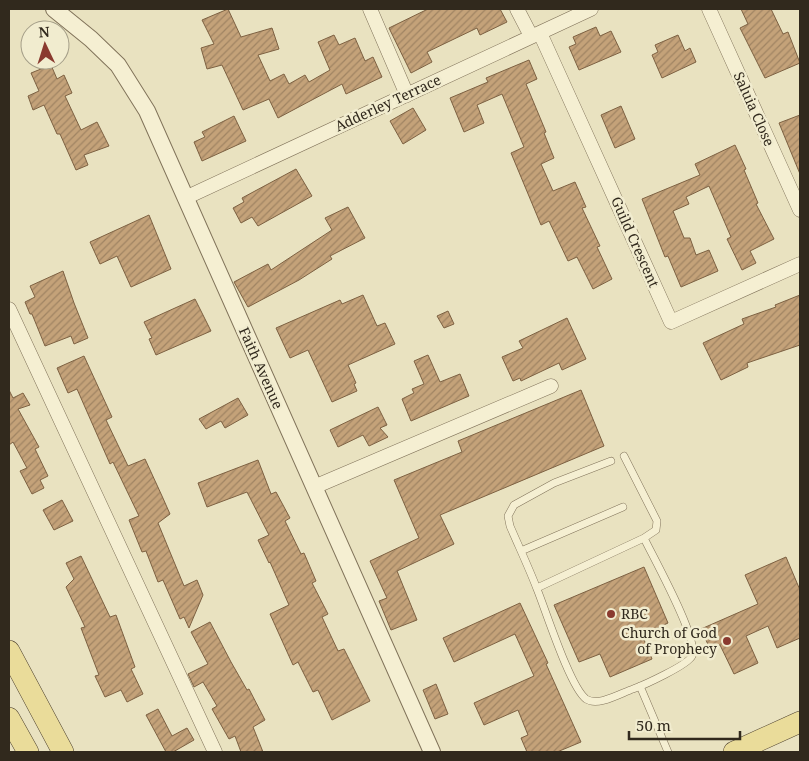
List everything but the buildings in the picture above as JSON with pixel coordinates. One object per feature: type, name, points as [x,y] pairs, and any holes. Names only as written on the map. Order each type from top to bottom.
[{"type":"main road","points":[[9,651],[63,752]]},
{"type":"main road","points":[[9,718],[28,752]]},
{"type":"main road","points":[[734,752],[798,729]]},
{"type":"street","name":"Faith Avenue","points":[[54,9],[107,53],[122,72],[146,111],[432,752]]},
{"type":"street","points":[[370,9],[407,95]]},
{"type":"street","points":[[516,9],[536,35]]},
{"type":"street","name":"Adderley Terrace","points":[[185,198],[591,9]]},
{"type":"street","name":"Saluia Close","points":[[709,9],[800,210]]},
{"type":"street","name":"Guild Crescent","points":[[536,35],[671,322],[800,264]]},
{"type":"street","points":[[9,309],[215,752]]},
{"type":"street","points":[[314,487],[551,386]]},
{"type":"lane","points":[[537,588],[644,538],[656,530],[657,521],[624,456]]},
{"type":"lane","points":[[611,461],[554,483],[514,505],[508,516],[510,526],[537,588],[574,685],[586,698],[592,701],[603,700],[640,686],[692,659],[694,652],[687,624],[644,538]]},
{"type":"lane","points":[[521,551],[624,506]]},
{"type":"lane","points":[[640,686],[668,752]]},
{"type":"place","name":"RBC","points":[[611,614]]},
{"type":"place","name":"Church of God of Prophecy","points":[[727,641]]}]
